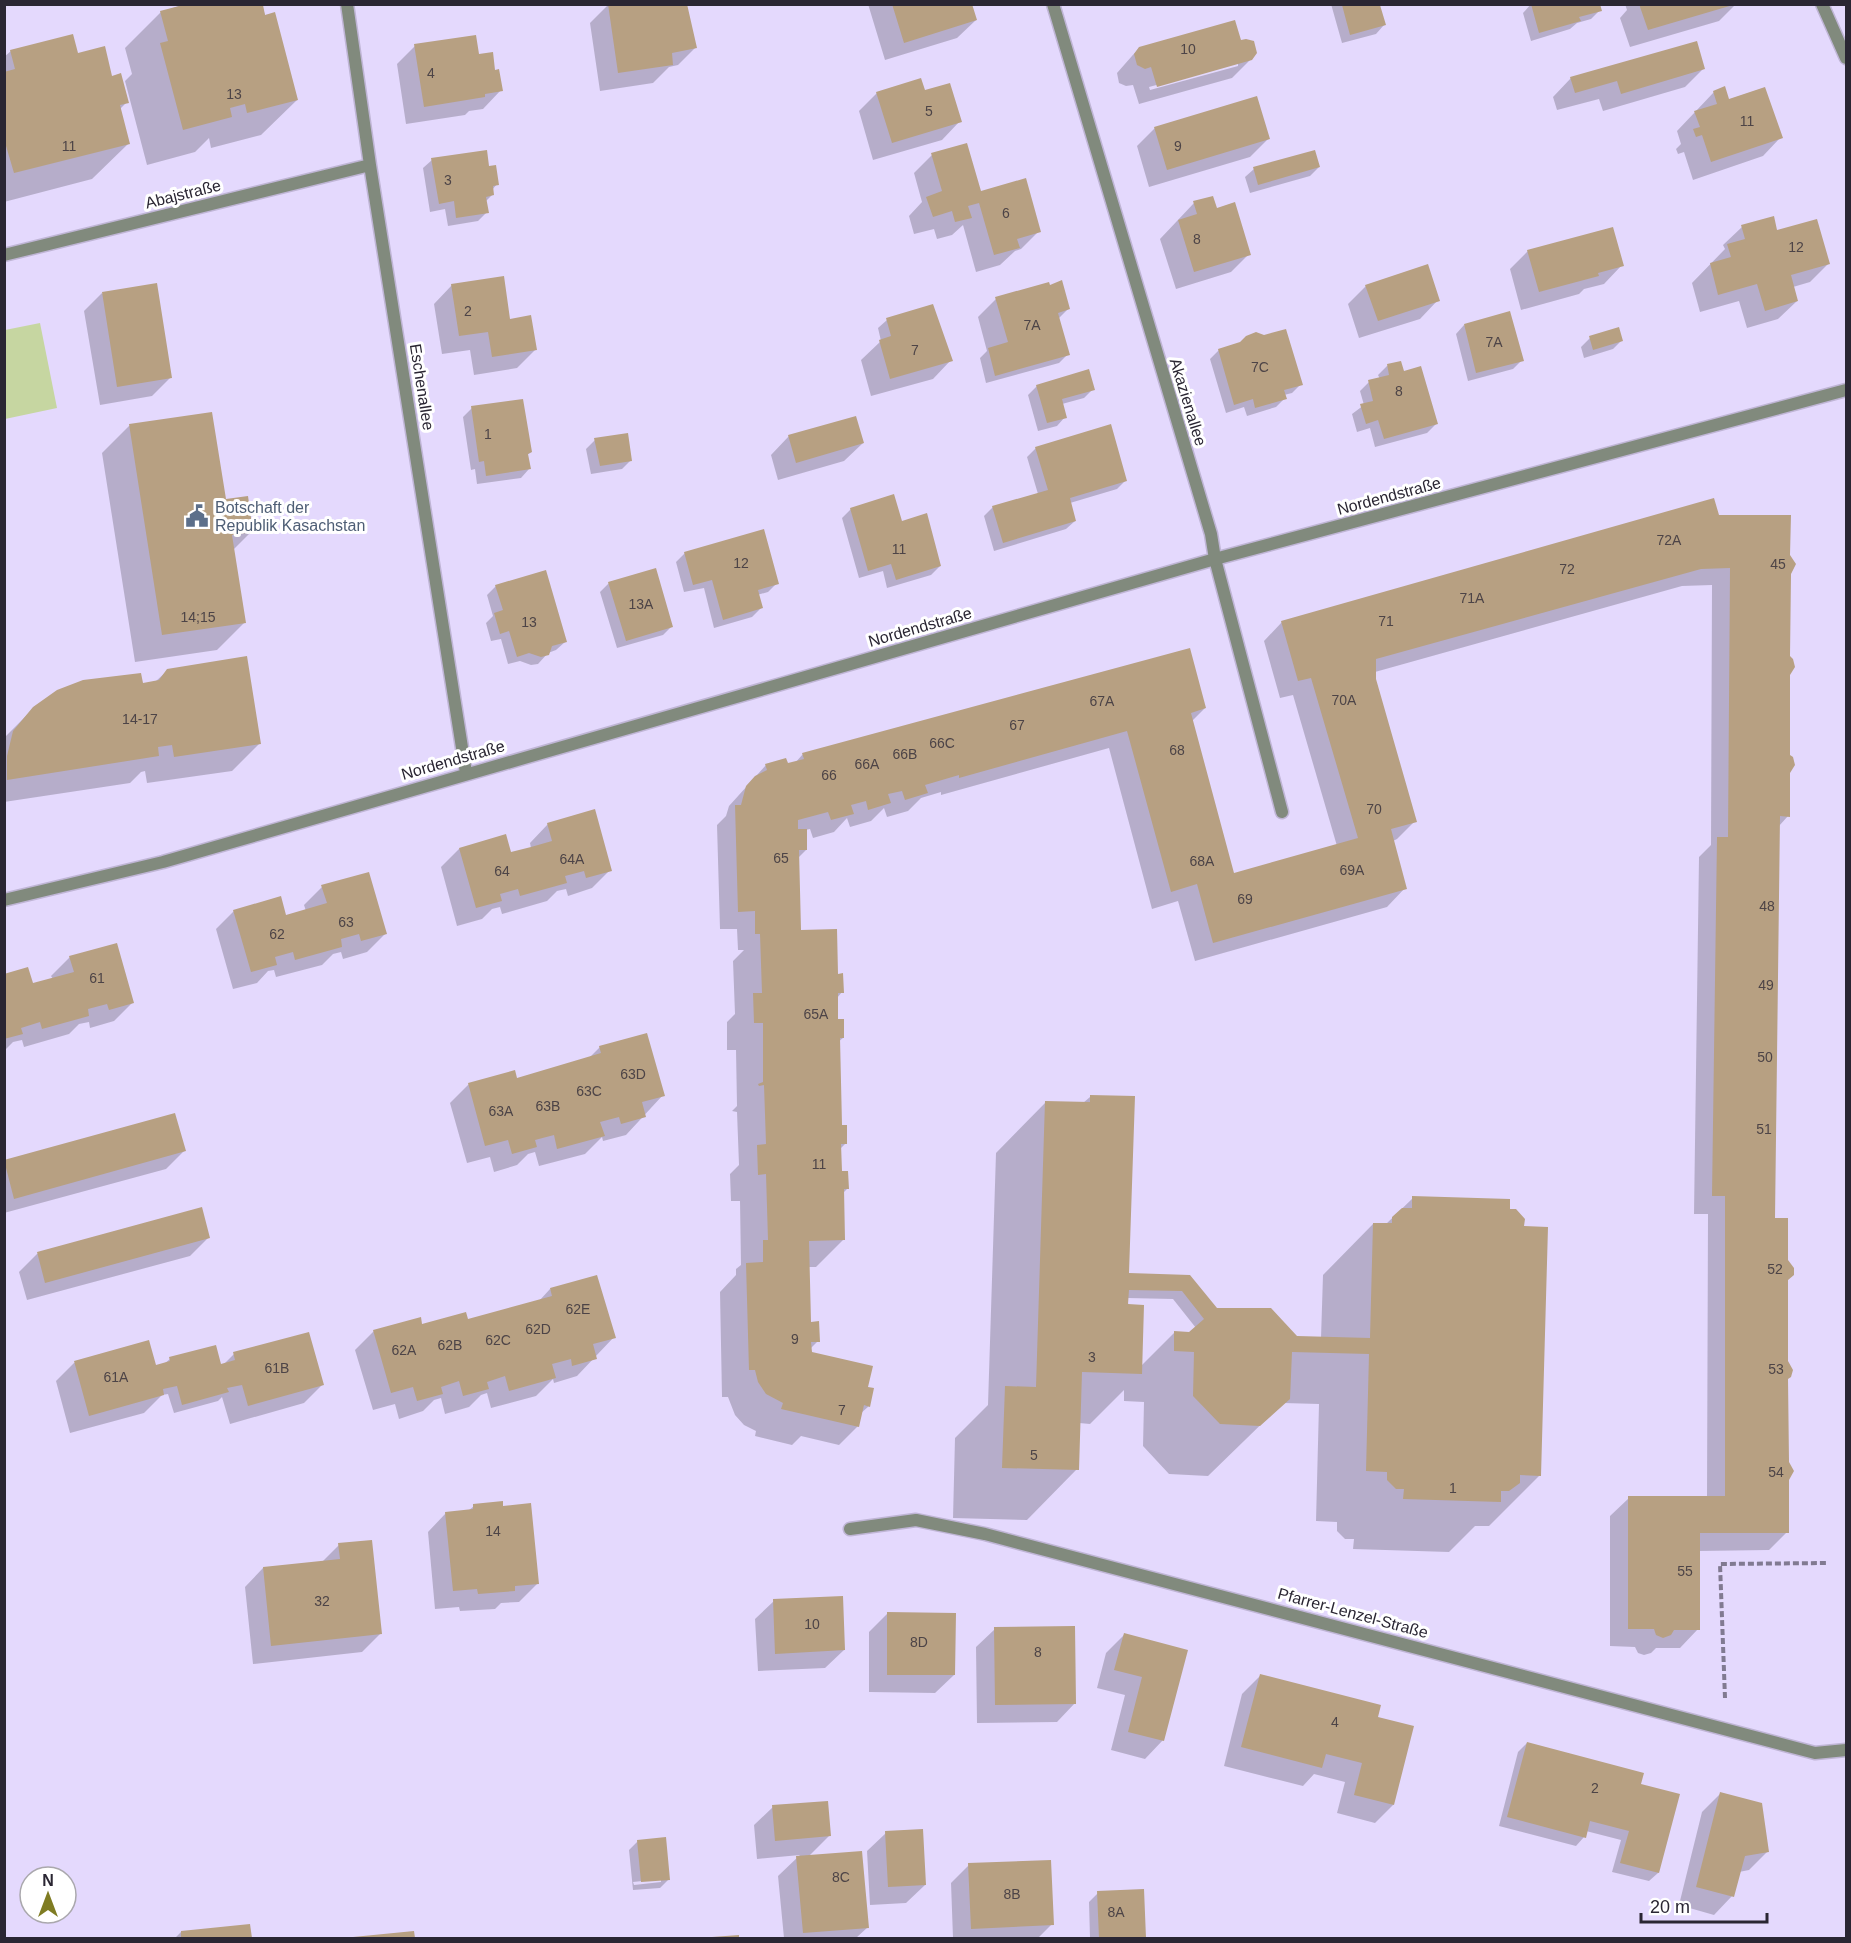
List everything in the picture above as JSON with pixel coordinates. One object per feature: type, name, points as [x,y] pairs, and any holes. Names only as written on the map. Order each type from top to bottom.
[{"type":"street","name":"Eschenallee","points":[[347,4],[370,165],[466,773]]},
{"type":"street","name":"Akazienallee","points":[[1053,4],[1211,534],[1215,560],[1282,812]]},
{"type":"street","points":[[1822,4],[1846,58]]},
{"type":"street","name":"Abajstraße","points":[[4,255],[370,165]]},
{"type":"street","name":"Nordendstraße","points":[[4,900],[163,861],[1215,560],[1846,390]]},
{"type":"street","name":"Pfarrer-Lenzel-Straße","points":[[849,1528],[916,1520],[985,1534],[1815,1753],[1846,1750]]},
{"type":"path","points":[[1725,1698],[1719,1563],[1826,1563]]},
{"type":"green space","points":[[40,323],[57,408],[5,419],[5,330]]},
{"type":"building","points":[[608,4],[687,4],[697,48],[672,53],[673,65],[618,73]]},
{"type":"building","points":[[892,4],[972,4],[977,20],[904,43]]},
{"type":"building","points":[[1531,4],[1600,4],[1602,11],[1579,17],[1581,21],[1539,33]]},
{"type":"building","points":[[1639,4],[1733,4],[1733,5],[1648,30]]},
{"type":"building","points":[[183,5],[263,5],[265,15],[275,12],[298,100],[247,113],[245,104],[230,108],[232,117],[183,130],[160,43],[168,41],[160,11]]},
{"type":"building","points":[[1342,5],[1380,5],[1386,25],[1350,35]]},
{"type":"building","points":[[1235,20],[1241,40],[1254,41],[1257,53],[1252,60],[1157,87],[1151,67],[1145,69],[1137,65],[1134,54],[1139,47]]},
{"type":"building","points":[[73,34],[78,53],[105,46],[112,76],[121,73],[129,103],[120,105],[130,144],[14,173],[4,139],[4,72],[15,69],[10,50]]},
{"type":"building","points":[[476,35],[479,54],[493,52],[495,70],[499,69],[503,91],[485,94],[485,97],[424,107],[414,44]]},
{"type":"building","points":[[1697,41],[1705,69],[1621,94],[1617,81],[1575,93],[1570,77]]},
{"type":"building","points":[[921,78],[925,90],[950,83],[962,122],[892,143],[876,92]]},
{"type":"building","points":[[1725,86],[1729,99],[1765,87],[1783,138],[1711,162],[1702,135],[1696,137],[1693,129],[1700,127],[1694,111],[1717,104],[1713,91]]},
{"type":"building","points":[[1257,96],[1270,139],[1167,170],[1154,127]]},
{"type":"building","points":[[967,143],[981,191],[1026,178],[1041,232],[1017,239],[1020,248],[994,255],[979,203],[968,206],[972,218],[955,222],[952,211],[933,217],[926,197],[942,191],[931,153]]},
{"type":"building","points":[[487,150],[489,166],[496,165],[499,185],[493,186],[494,195],[486,197],[489,213],[456,218],[454,201],[439,204],[431,158]]},
{"type":"building","points":[[1315,150],[1320,167],[1258,185],[1253,167]]},
{"type":"building","points":[[1213,196],[1217,208],[1235,202],[1251,255],[1194,272],[1178,220],[1197,214],[1193,201]]},
{"type":"building","points":[[1774,216],[1777,230],[1817,219],[1830,264],[1791,275],[1798,301],[1765,311],[1757,284],[1718,295],[1710,263],[1731,257],[1727,244],[1745,239],[1741,225]]},
{"type":"building","points":[[1613,227],[1624,266],[1598,273],[1599,276],[1539,292],[1527,250]]},
{"type":"building","points":[[1428,264],[1440,301],[1378,321],[1365,285]]},
{"type":"building","points":[[504,276],[510,319],[531,315],[537,350],[492,357],[488,332],[459,336],[451,284]]},
{"type":"building","points":[[1062,280],[1070,309],[1058,313],[1070,355],[995,376],[988,348],[1008,342],[995,297],[1049,282],[1050,285]]},
{"type":"building","points":[[157,283],[172,378],[117,387],[102,292]]},
{"type":"building","points":[[933,304],[953,361],[890,379],[879,340],[891,336],[886,318]]},
{"type":"building","points":[[1510,311],[1524,361],[1476,373],[1464,324]]},
{"type":"building","points":[[1619,327],[1623,341],[1593,350],[1589,336]]},
{"type":"building","points":[[1286,329],[1303,385],[1284,390],[1287,399],[1255,408],[1253,399],[1234,405],[1218,349],[1240,342],[1246,336],[1256,332],[1264,335]]},
{"type":"building","points":[[1401,361],[1404,371],[1421,366],[1438,424],[1384,439],[1378,420],[1366,424],[1360,404],[1373,401],[1368,380],[1389,375],[1387,364]]},
{"type":"building","points":[[1089,369],[1095,390],[1062,399],[1067,418],[1047,423],[1036,385]]},
{"type":"building","points":[[523,399],[532,452],[528,454],[531,469],[486,476],[484,461],[479,462],[471,406]]},
{"type":"building","name":"Botschaft der Republik Kasachstan","points":[[212,412],[226,499],[248,496],[253,532],[232,535],[246,623],[162,635],[129,424]]},
{"type":"building","points":[[856,416],[864,443],[796,463],[788,435]]},
{"type":"building","points":[[1111,424],[1127,481],[1070,498],[1076,521],[1003,543],[992,506],[1048,490],[1035,447]]},
{"type":"building","points":[[628,433],[632,461],[600,466],[594,438]]},
{"type":"building","points":[[894,494],[902,521],[927,513],[941,566],[896,580],[891,564],[868,571],[850,508]]},
{"type":"building","points":[[1714,498],[1719,515],[1791,515],[1790,555],[1796,564],[1791,574],[1790,656],[1795,667],[1790,675],[1790,755],[1795,765],[1790,773],[1790,817],[1780,816],[1775,1218],[1788,1218],[1788,1260],[1794,1268],[1794,1275],[1788,1280],[1788,1361],[1793,1370],[1788,1379],[1789,1462],[1794,1471],[1789,1480],[1789,1533],[1700,1533],[1700,1630],[1674,1630],[1671,1635],[1663,1638],[1656,1635],[1654,1629],[1628,1629],[1628,1496],[1725,1496],[1725,1196],[1712,1196],[1717,837],[1728,837],[1730,568],[1701,569],[1376,659],[1376,679],[1417,822],[1391,829],[1407,889],[1213,943],[1197,884],[1171,892],[1127,731],[959,778],[959,775],[925,785],[928,793],[905,800],[902,791],[888,794],[891,803],[868,810],[866,801],[851,805],[854,814],[831,820],[828,812],[798,820],[798,829],[807,829],[807,850],[799,850],[801,930],[837,929],[838,974],[843,973],[844,993],[838,993],[838,1019],[844,1019],[844,1038],[840,1038],[842,1125],[847,1125],[847,1144],[841,1144],[842,1171],[848,1171],[849,1189],[844,1189],[845,1240],[809,1241],[811,1322],[819,1321],[820,1342],[811,1342],[812,1352],[873,1366],[868,1387],[874,1388],[870,1407],[864,1405],[859,1427],[781,1409],[783,1403],[766,1394],[758,1382],[755,1370],[749,1370],[746,1263],[763,1262],[763,1240],[768,1240],[766,1174],[758,1175],[757,1145],[766,1144],[764,1085],[759,1086],[758,1084],[763,1082],[763,1023],[754,1023],[753,993],[762,993],[760,934],[755,934],[755,911],[738,912],[735,805],[741,805],[746,786],[755,776],[767,770],[765,764],[786,758],[788,763],[804,759],[802,753],[1190,648],[1206,708],[1191,713],[1234,873],[1358,838],[1311,678],[1298,681],[1281,621]]},
{"type":"building","points":[[764,529],[779,584],[758,590],[763,608],[723,620],[712,580],[693,585],[684,552]]},
{"type":"building","points":[[656,568],[673,627],[626,641],[608,582]]},
{"type":"building","points":[[546,570],[567,642],[552,646],[549,655],[541,657],[529,653],[517,657],[509,631],[500,634],[494,613],[503,610],[495,585]]},
{"type":"building","points":[[247,656],[261,744],[174,757],[172,745],[158,747],[159,756],[7,780],[7,756],[13,731],[33,707],[57,690],[83,680],[141,673],[143,683],[159,680],[167,669]]},
{"type":"building","points":[[595,809],[612,871],[586,878],[584,871],[565,876],[567,883],[520,896],[518,889],[500,894],[502,901],[476,908],[459,848],[506,834],[511,852],[552,841],[547,823]]},
{"type":"building","points":[[369,872],[387,934],[361,941],[359,934],[341,939],[342,947],[295,960],[293,952],[275,957],[277,965],[251,972],[233,910],[281,896],[286,915],[327,903],[321,885]]},
{"type":"building","points":[[117,943],[134,1003],[109,1010],[107,1004],[88,1009],[89,1016],[42,1029],[40,1022],[21,1028],[23,1034],[4,1039],[4,974],[28,967],[33,983],[74,972],[69,956]]},
{"type":"building","points":[[647,1033],[665,1096],[642,1102],[646,1117],[621,1124],[619,1117],[600,1122],[605,1136],[557,1149],[554,1135],[535,1140],[537,1147],[512,1154],[508,1140],[485,1146],[468,1083],[515,1070],[517,1078],[601,1053],[599,1046]]},
{"type":"building","points":[[1090,1095],[1135,1096],[1129,1273],[1190,1275],[1217,1308],[1271,1308],[1297,1336],[1370,1338],[1373,1223],[1392,1223],[1392,1217],[1402,1208],[1412,1208],[1412,1196],[1510,1199],[1510,1209],[1516,1209],[1525,1219],[1524,1226],[1548,1227],[1541,1476],[1520,1475],[1520,1483],[1509,1491],[1501,1491],[1501,1502],[1403,1499],[1404,1489],[1396,1489],[1387,1480],[1387,1472],[1366,1471],[1369,1354],[1292,1352],[1290,1399],[1260,1426],[1220,1424],[1193,1396],[1194,1352],[1174,1351],[1174,1331],[1189,1332],[1204,1319],[1182,1291],[1129,1290],[1128,1304],[1144,1305],[1142,1374],[1082,1372],[1079,1470],[1002,1468],[1005,1386],[1036,1387],[1045,1101],[1090,1102]]},
{"type":"building","points":[[175,1113],[186,1151],[14,1199],[4,1160]]},
{"type":"building","points":[[202,1207],[210,1238],[45,1283],[37,1252]]},
{"type":"building","points":[[597,1275],[616,1338],[593,1344],[597,1359],[572,1366],[571,1359],[552,1364],[556,1378],[509,1391],[505,1376],[487,1382],[489,1389],[463,1396],[459,1381],[441,1387],[443,1394],[417,1401],[413,1387],[391,1393],[373,1330],[421,1317],[422,1324],[466,1312],[468,1319],[552,1296],[550,1288]]},
{"type":"building","points":[[309,1332],[324,1385],[248,1406],[242,1385],[227,1388],[229,1392],[182,1405],[177,1386],[163,1389],[164,1395],[89,1416],[74,1361],[149,1340],[156,1365],[170,1361],[169,1357],[216,1345],[221,1364],[235,1360],[233,1352]]},
{"type":"building","points":[[503,1501],[503,1506],[531,1503],[539,1584],[515,1586],[515,1591],[478,1594],[477,1589],[453,1591],[445,1512],[473,1509],[473,1504]]},
{"type":"building","points":[[372,1540],[382,1634],[271,1646],[263,1567],[340,1559],[338,1543]]},
{"type":"building","points":[[843,1596],[845,1650],[775,1654],[773,1599]]},
{"type":"building","points":[[887,1612],[956,1613],[955,1675],[887,1675]]},
{"type":"building","points":[[1075,1626],[1076,1704],[995,1705],[994,1627]]},
{"type":"building","points":[[1124,1633],[1188,1650],[1164,1741],[1128,1732],[1142,1677],[1114,1670]]},
{"type":"building","points":[[1260,1674],[1381,1705],[1378,1717],[1414,1726],[1394,1805],[1354,1795],[1362,1763],[1326,1754],[1322,1768],[1241,1747]]},
{"type":"building","points":[[1527,1742],[1644,1773],[1641,1784],[1680,1794],[1659,1873],[1620,1863],[1629,1831],[1590,1821],[1586,1838],[1507,1817]]},
{"type":"building","points":[[1720,1792],[1762,1803],[1769,1852],[1745,1856],[1734,1897],[1696,1887]]},
{"type":"building","points":[[828,1801],[831,1836],[775,1841],[772,1805]]},
{"type":"building","points":[[923,1829],[926,1885],[888,1887],[885,1831]]},
{"type":"building","points":[[666,1837],[670,1880],[641,1882],[637,1840]]},
{"type":"building","points":[[862,1851],[869,1928],[803,1933],[796,1856]]},
{"type":"building","points":[[1051,1860],[1054,1925],[971,1929],[968,1863]]},
{"type":"building","points":[[1144,1889],[1146,1938],[1099,1938],[1097,1891]]},
{"type":"building","points":[[250,1924],[252,1938],[181,1938],[181,1931]]},
{"type":"building","points":[[414,1931],[415,1938],[353,1937]]},
{"type":"building","points":[[739,1935],[739,1938],[712,1938],[712,1937]]},
{"type":"place","name":"Botschaft der Republik Kasachstan","points":[[197,516]]}]
